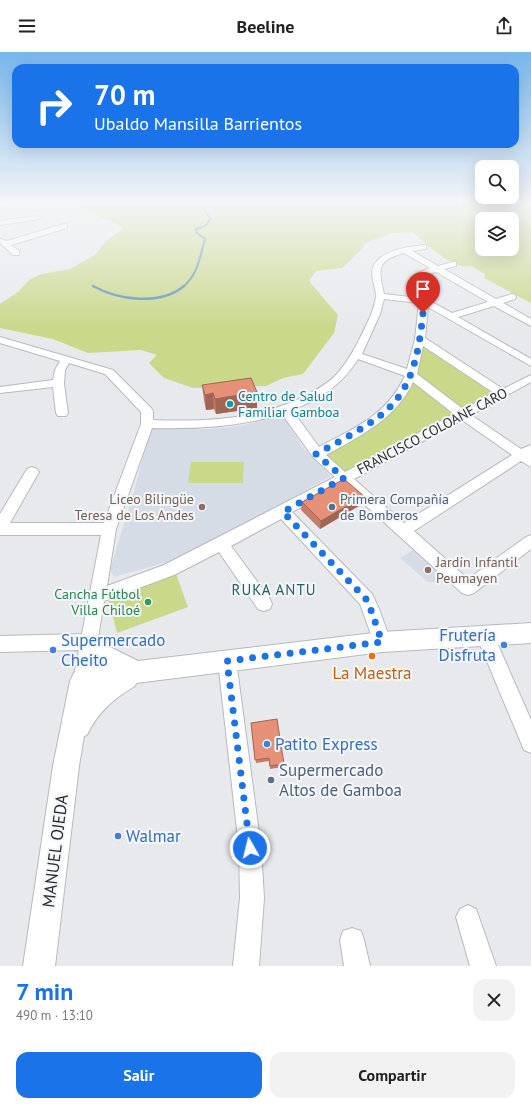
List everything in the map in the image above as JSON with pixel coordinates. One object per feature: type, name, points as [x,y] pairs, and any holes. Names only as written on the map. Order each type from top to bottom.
[{"type":"street","points":[[6,246],[16,253]]},
{"type":"street","points":[[147,424],[201,426],[244,421],[285,409],[330,386],[344,372],[356,355],[375,314],[380,296],[375,272],[377,266],[386,258],[423,247]]},
{"type":"street","points":[[406,251],[531,323]]},
{"type":"street","points":[[316,454],[368,426],[396,402],[412,375],[420,339],[424,300],[420,274],[453,264]]},
{"type":"street","points":[[380,296],[424,300],[531,363]]},
{"type":"street","points":[[452,316],[512,297]]},
{"type":"street","points":[[420,339],[502,393]]},
{"type":"street","points":[[0,340],[109,372],[147,412],[147,424],[109,529],[72,737]]},
{"type":"street","points":[[356,355],[412,375],[463,414],[528,455],[403,530]]},
{"type":"street","points":[[62,413],[59,383],[60,367],[68,359]]},
{"type":"street","name":"FRANCISCO COLOANE CARO","points":[[96,597],[169,570],[221,544],[531,378]]},
{"type":"street","points":[[0,390],[59,383]]},
{"type":"street","points":[[285,409],[316,454],[468,588],[531,541]]},
{"type":"street","points":[[32,472],[0,528],[109,529]]},
{"type":"street","points":[[283,512],[366,599],[382,642]]},
{"type":"street","points":[[221,544],[264,604]]},
{"type":"street","points":[[82,681],[137,672],[382,642],[531,633]]},
{"type":"street","points":[[485,635],[531,743]]},
{"type":"street","points":[[0,644],[88,642],[102,655],[137,672]]},
{"type":"street","points":[[227,661],[250,848],[252,898],[246,966]]},
{"type":"street","points":[[72,737],[83,714],[92,702],[113,685],[137,672]]},
{"type":"street","name":"MANUEL OJEDA","points":[[39,966],[66,766],[72,737]]},
{"type":"street","points":[[468,917],[483,966]]},
{"type":"street","points":[[352,940],[357,966]]},
{"type":"shaded area","name":"Liceo Bilingüe Teresa de Los Andes","points":[[282,414],[304,449],[331,476],[243,526],[178,559],[114,577],[110,570],[135,488],[150,429],[210,429],[240,426],[266,420]]},
{"type":"shaded area","name":"Jardín Infantil Peumayen","points":[[418,547],[456,582],[428,582],[400,558]]},
{"type":"green space","points":[[102,246],[364,246],[342,268],[316,271],[309,281],[338,315],[334,333],[303,374],[283,378],[266,386],[193,388],[164,378],[149,363],[157,355],[141,350],[88,353],[53,339],[0,328],[0,304],[18,292],[30,279],[42,274],[70,269],[95,255]]},
{"type":"green space","points":[[428,246],[475,246],[475,256],[519,256],[519,246],[531,246],[531,303],[484,278],[485,274],[471,266],[456,264],[440,255]]},
{"type":"green space","points":[[421,340],[501,393],[344,476],[319,454],[399,402]]},
{"type":"green space","points":[[191,462],[244,462],[243,483],[188,483]]},
{"type":"green space","name":"Cancha Fútbol Villa Chiloé","points":[[176,574],[188,607],[117,633],[108,597]]},
{"type":"building","points":[[251,378],[257,392],[215,399],[213,393],[205,395],[202,385]]},
{"type":"building","name":"Primera Compañía de Bomberos","points":[[344,479],[364,496],[321,521],[302,502]]},
{"type":"building","name":"Patito Express","points":[[277,719],[284,764],[270,766],[269,758],[255,760],[251,723]]},
{"type":"waterway","points":[[184,286],[195,271],[203,246]]},
{"type":"waterway","points":[[93,286],[114,295],[139,299],[163,296],[184,286]]},
{"type":"place","name":"Centro de Salud Familiar Gamboa","points":[[230,404]]},
{"type":"place","name":"Liceo Bilingüe Teresa de Los Andes","points":[[202,507]]},
{"type":"place","name":"Primera Compañía de Bomberos","points":[[332,507]]},
{"type":"place","name":"Jardín Infantil Peumayen","points":[[428,570]]},
{"type":"place","name":"Cancha Fútbol Villa Chiloé","points":[[148,602]]},
{"type":"place","name":"Frutería Disfruta","points":[[504,645]]},
{"type":"place","name":"Supermercado Cheito","points":[[53,650]]},
{"type":"place","name":"La Maestra","points":[[372,656]]},
{"type":"place","name":"Patito Express","points":[[267,744]]},
{"type":"place","name":"Supermercado Altos de Gamboa","points":[[271,780]]},
{"type":"place","name":"Walmar","points":[[118,836]]},
{"type":"district","name":"RUKA ANTU","points":[[274,589]]},
{"type":"route","points":[[250,848],[241,786],[227,661],[382,642],[366,599],[283,512],[344,478],[316,454],[368,426],[396,402],[412,375],[420,339],[423,313]]}]
